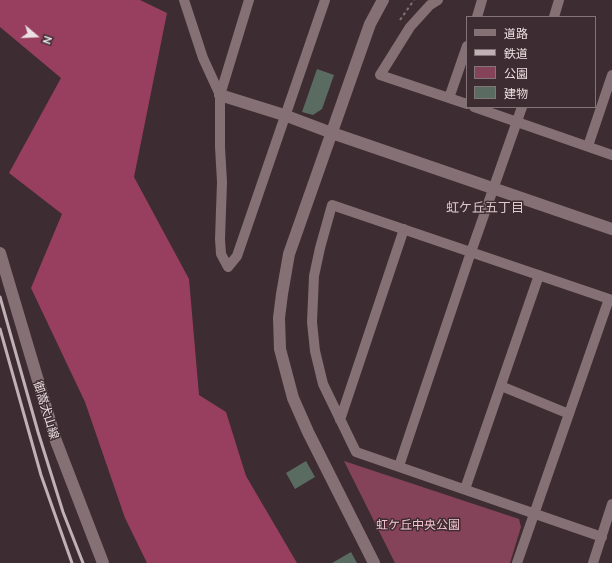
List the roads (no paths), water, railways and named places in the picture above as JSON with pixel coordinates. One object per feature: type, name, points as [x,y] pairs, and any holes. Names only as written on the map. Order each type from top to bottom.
[{"type":"street","points":[[184,0],[203,58],[220,95],[284,115],[332,133],[612,229]]},
{"type":"street","points":[[249,0],[220,95],[222,182],[220,239],[221,254],[228,267],[237,256],[284,115],[325,0]]},
{"type":"street","points":[[374,563],[315,446],[293,398],[280,349],[279,318],[289,254],[370,24],[383,0]]},
{"type":"street","points":[[438,0],[430,6],[410,28],[380,75],[466,104]]},
{"type":"street","points":[[477,16],[482,0]]},
{"type":"street","points":[[554,16],[559,0]]},
{"type":"street","points":[[449,98],[466,49]]},
{"type":"street","points":[[588,146],[612,75]]},
{"type":"street","points":[[477,108],[612,155]]},
{"type":"street","points":[[399,466],[471,252],[522,108]]},
{"type":"street","points":[[517,563],[534,513],[569,414],[610,300],[404,229],[332,206],[314,276],[312,322],[315,351],[324,384],[356,452],[399,466],[534,513],[602,537]]},
{"type":"street","points":[[340,420],[404,229]]},
{"type":"street","name":"御嵩犬山線","points":[[0,253],[56,441],[103,563]]},
{"type":"street","points":[[465,489],[539,275]]},
{"type":"street","points":[[501,386],[569,414]]},
{"type":"street","points":[[593,563],[602,537],[608,526],[612,504]]},
{"type":"railway","points":[[0,297],[38,432],[63,512],[83,563]]},
{"type":"railway","points":[[0,329],[41,475],[72,563]]},
{"type":"district","name":"虹ケ丘五丁目","points":[[485,208]]},
{"type":"park label","name":"虹ケ丘中央公園","points":[[418,525]]}]
